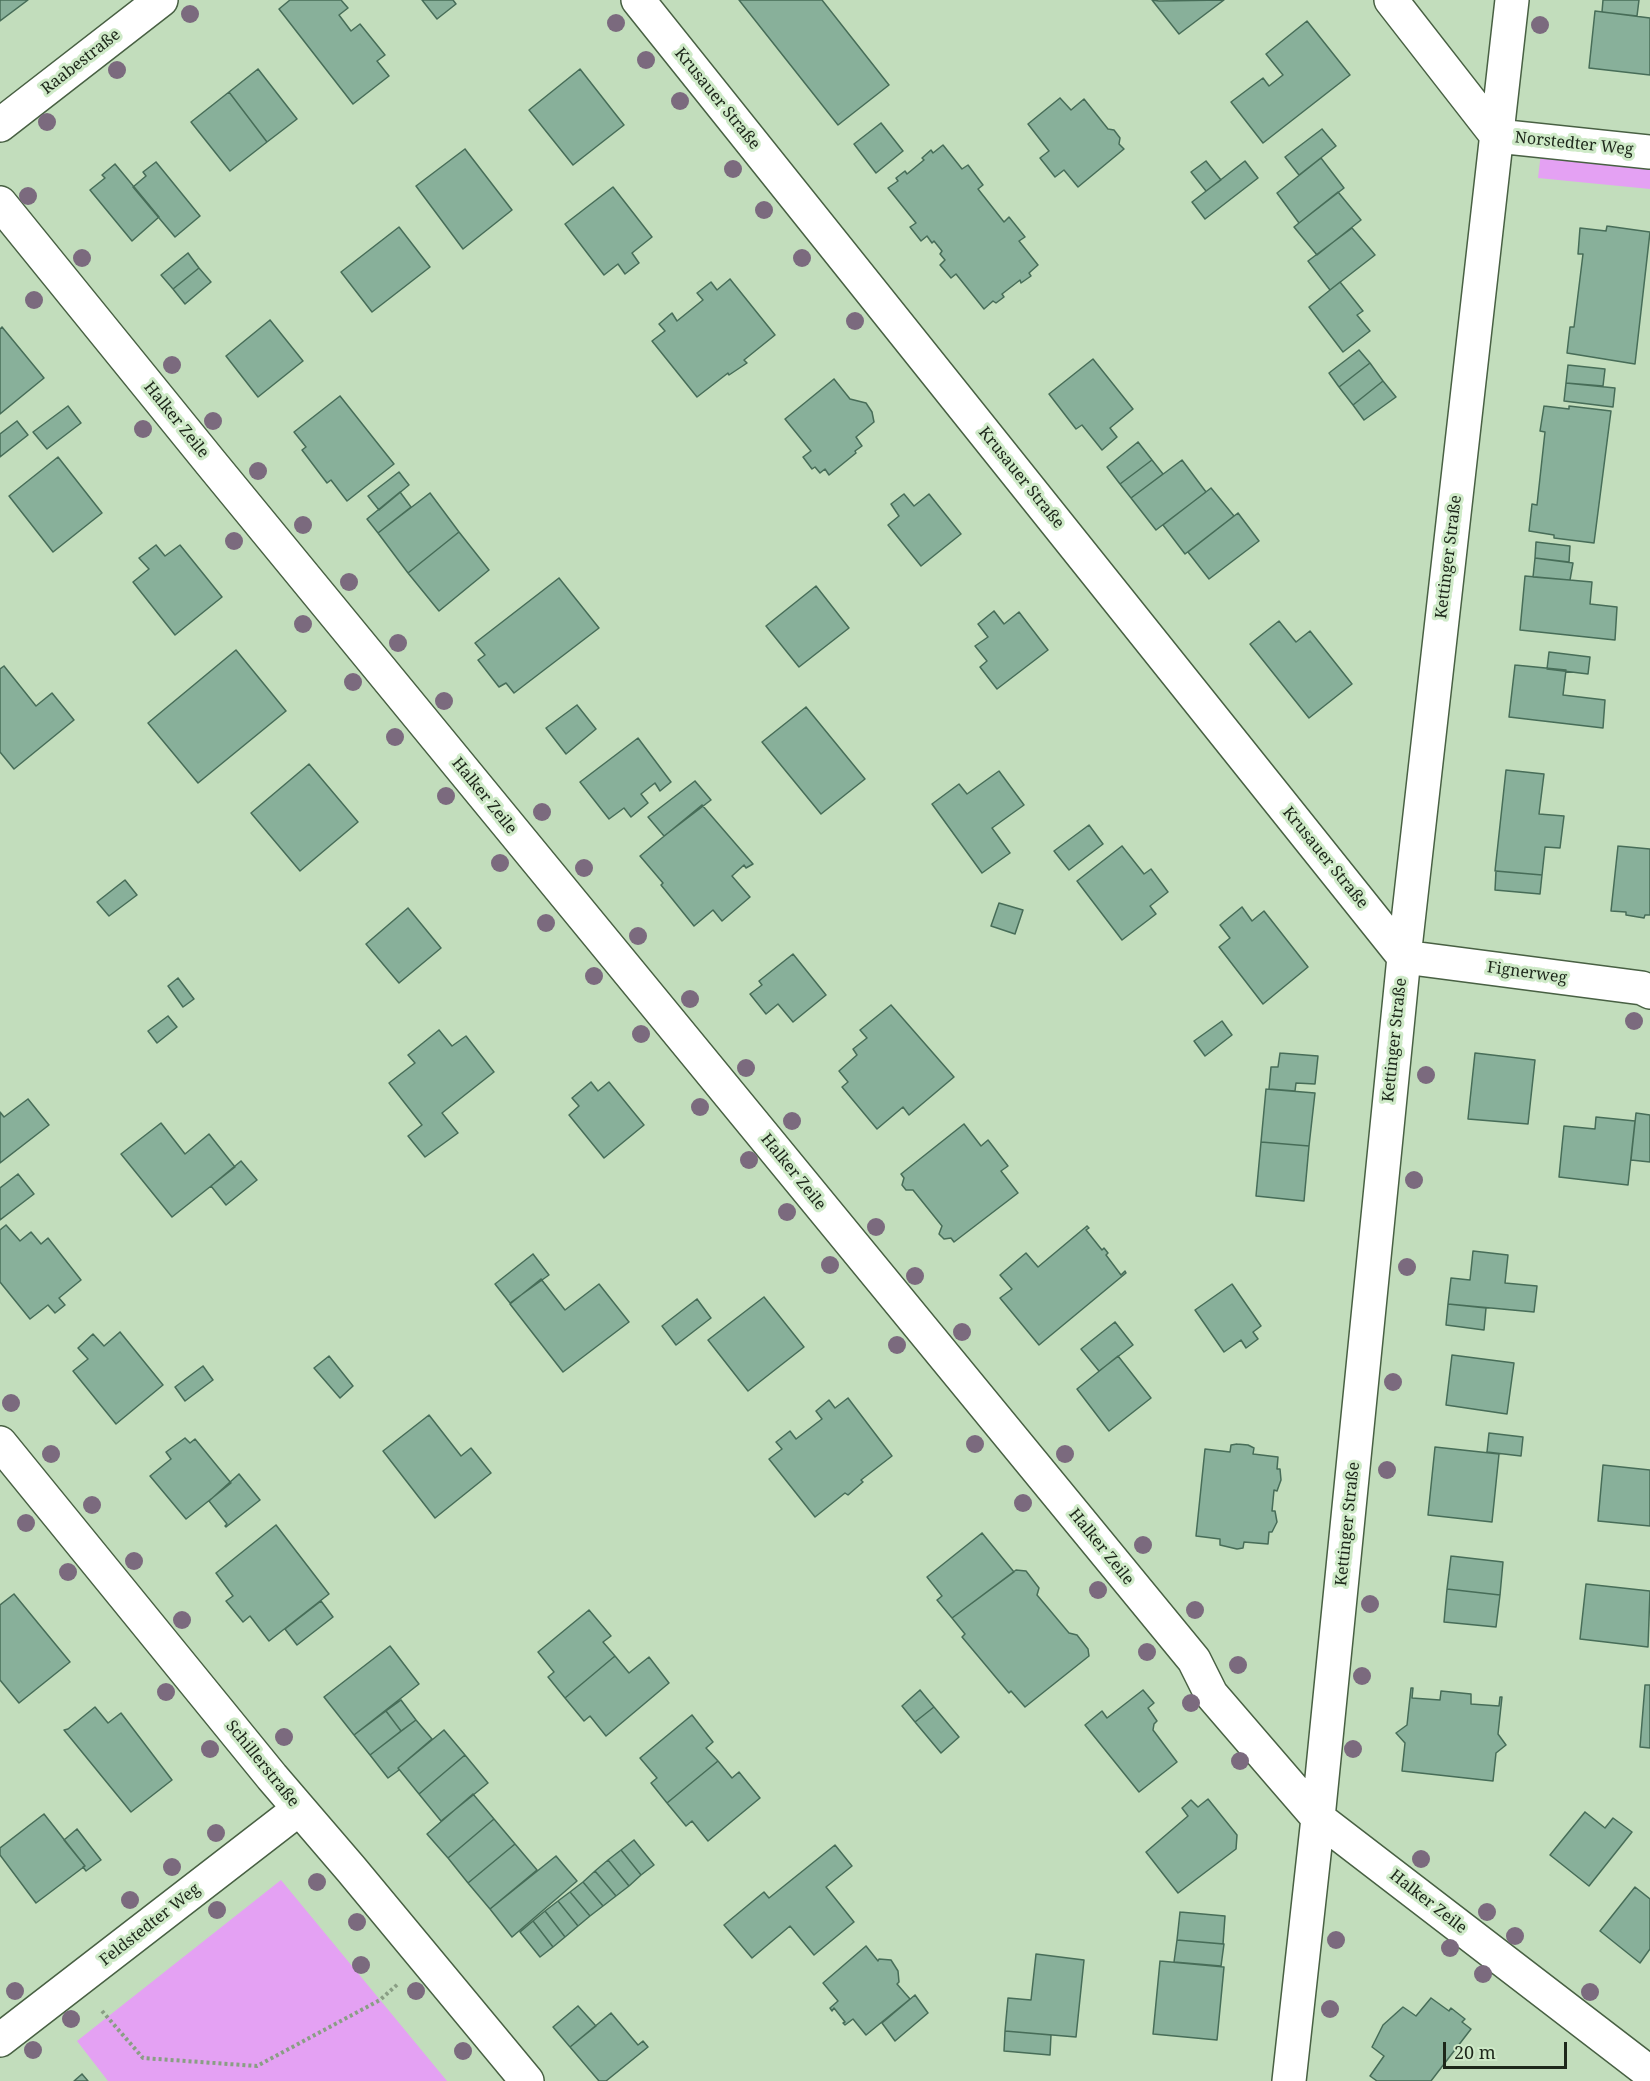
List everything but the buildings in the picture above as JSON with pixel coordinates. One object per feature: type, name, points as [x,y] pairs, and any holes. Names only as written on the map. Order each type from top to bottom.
[{"type":"street","name":"Raabestraße","points":[[0,125],[161,0]]},
{"type":"street","name":"Krusauer Straße","points":[[638,0],[1404,957]]},
{"type":"street","points":[[1391,0],[1497,136]]},
{"type":"street","name":"Kettinger Straße","points":[[1289,2081],[1318,1818],[1404,957],[1512,0]]},
{"type":"street","name":"Norstedter Weg","points":[[1497,136],[1650,152]]},
{"type":"street","name":"Halker Zeile","points":[[0,203],[1194,1660],[1211,1694],[1318,1818],[1650,2073]]},
{"type":"street","name":"Fignerweg","points":[[1404,957],[1642,988],[1650,992]]},
{"type":"street","name":"Schillerstraße","points":[[0,1443],[299,1809],[527,2081]]},
{"type":"street","name":"Feldstedter Weg","points":[[0,2040],[299,1809]]},
{"type":"path","points":[[99,2008],[144,2058],[257,2066],[380,2000],[426,1959]]},
{"type":"shaded area","points":[[1541,153],[1650,165],[1650,189],[1538,178]]},
{"type":"shaded area","points":[[281,1880],[447,2081],[108,2081],[77,2041]]}]
